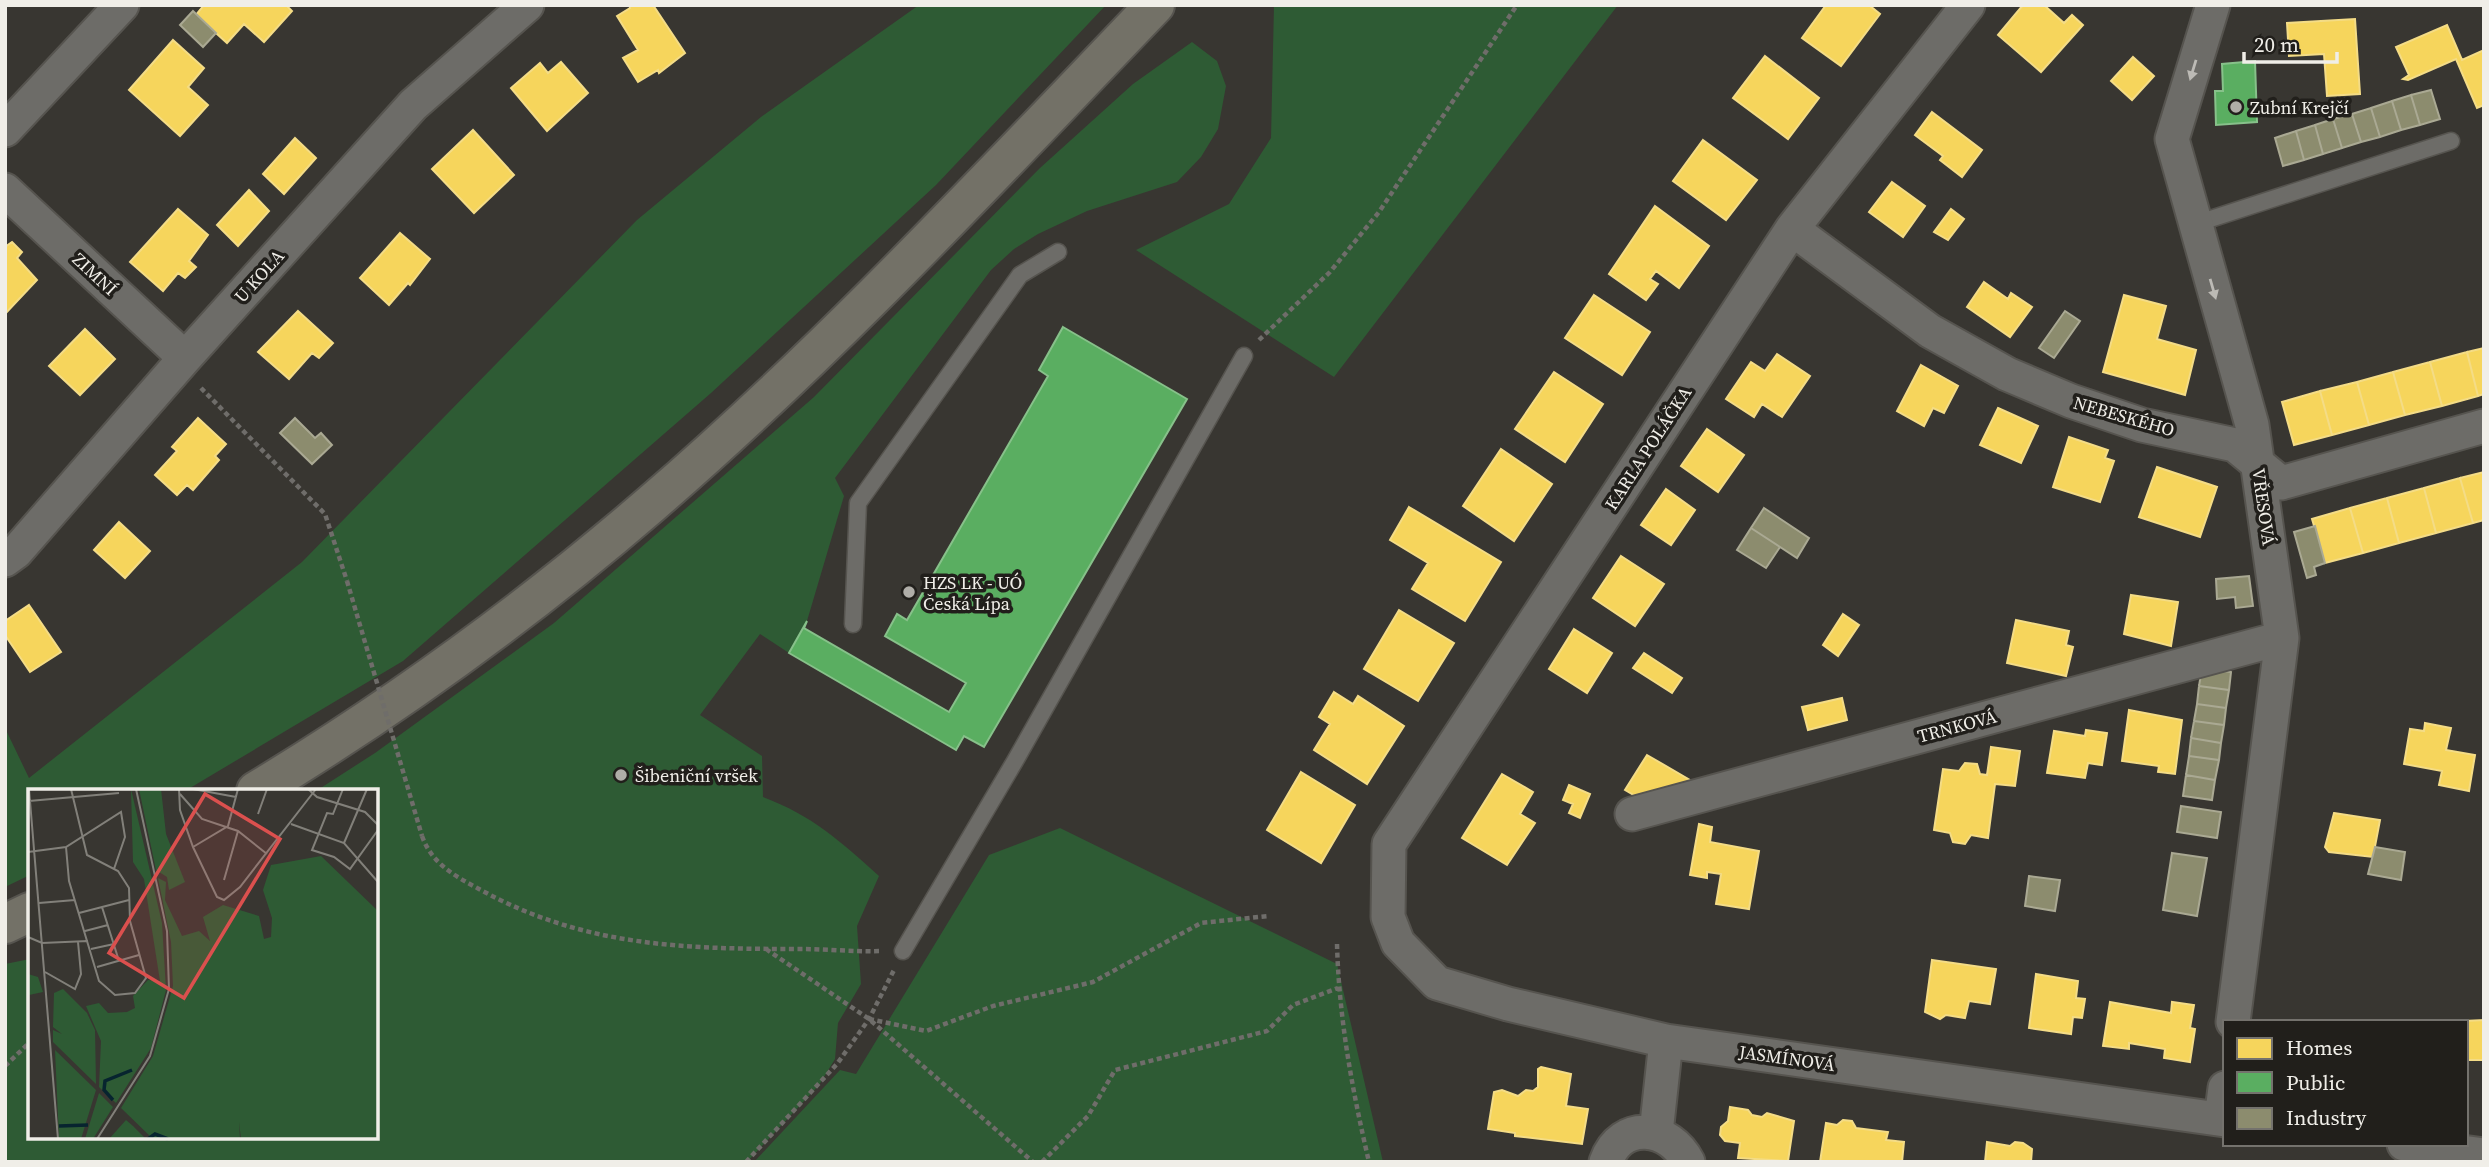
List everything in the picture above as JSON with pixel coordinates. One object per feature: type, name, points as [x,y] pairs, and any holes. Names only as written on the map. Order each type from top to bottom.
[{"type":"main road","points":[[259,789],[423,683],[512,618],[651,505],[897,272],[1155,5]]},
{"type":"main road","points":[[5,924],[28,913]]},
{"type":"street","points":[[5,130],[122,5]]},
{"type":"street","name":"U KOLA","points":[[5,560],[16,552],[185,358],[413,105],[527,5]]},
{"type":"street","name":"KARLA POLÁČKA","points":[[1388,917],[1389,844],[1792,229],[1968,5]]},
{"type":"street","name":"VŘESOVÁ","points":[[2213,5],[2172,139],[2252,425],[2282,638],[2233,1020]]},
{"type":"street","name":"ZIMNÍ","points":[[5,190],[185,358]]},
{"type":"street","name":"NEBESKÉHO","points":[[1792,229],[1930,331],[2007,374],[2071,401],[2142,425],[2235,445],[2281,483],[2484,426]]},
{"type":"street","name":"TRNKOVÁ","points":[[1632,814],[2282,638]]},
{"type":"street","name":"JASMÍNOVÁ","points":[[1388,917],[1398,943],[1437,983],[1508,1004],[1666,1041],[2223,1109]]},
{"type":"street","points":[[1656,1133],[1666,1041]]},
{"type":"street","points":[[1606,1162],[1618,1143],[1629,1136],[1656,1133],[1670,1138],[1688,1162]]},
{"type":"street","points":[[2419,1146],[2484,1155]]},
{"type":"lane","points":[[2195,224],[2451,141]]},
{"type":"lane","points":[[853,624],[858,503],[1020,275],[1058,252]]},
{"type":"lane","points":[[903,951],[1015,761],[1244,356]]},
{"type":"path","points":[[1244,356],[1329,272],[1379,212],[1517,5]]},
{"type":"path","points":[[185,358],[187,374],[325,514],[422,836],[429,853],[453,874],[519,910],[562,926],[613,939],[658,946],[903,951],[869,1019],[836,1064],[746,1162]]},
{"type":"path","points":[[869,1019],[926,1031],[993,1006],[1093,982],[1202,923],[1268,916]]},
{"type":"path","points":[[1337,944],[1338,988],[1349,1075],[1369,1162]]},
{"type":"path","points":[[766,949],[869,1019],[1033,1162]]},
{"type":"path","points":[[1042,1162],[1088,1116],[1115,1070],[1267,1031],[1293,1005],[1338,988]]},
{"type":"path","points":[[5,1066],[28,1044]]},
{"type":"green space","points":[[919,5],[1106,5],[936,185],[711,393],[403,661],[188,789],[28,789],[28,876],[5,887],[5,728],[29,778],[302,562],[637,220],[761,117]]},
{"type":"green space","points":[[1274,5],[1618,5],[1334,377],[1136,250],[1229,204],[1271,138]]},
{"type":"green space","points":[[1192,42],[1217,61],[1226,86],[1218,129],[1201,157],[1177,182],[1087,211],[1038,234],[1014,249],[991,270],[835,478],[844,496],[807,621],[789,653],[760,634],[700,715],[762,756],[763,797],[811,821],[879,876],[857,926],[861,984],[838,1023],[835,1059],[819,1085],[747,1162],[5,1162],[5,964],[28,959],[28,1139],[378,1139],[378,789],[319,789],[375,753],[554,623],[814,397],[1040,168],[1133,84]]},
{"type":"green space","points":[[1060,828],[1337,964],[1383,1162],[754,1162],[840,1070],[856,1074],[989,855]]},
{"type":"building: Homes","points":[[204,5],[286,5],[292,11],[264,42],[244,24],[227,43],[196,15]]},
{"type":"building: Homes","points":[[629,5],[653,5],[685,53],[659,73],[658,70],[638,82],[623,58],[638,50],[617,16],[630,8]]},
{"type":"building: Homes","points":[[1826,5],[1869,5],[1880,14],[1841,66],[1802,38]]},
{"type":"building: Homes","points":[[2023,5],[2044,5],[2064,23],[2072,15],[2083,25],[2041,72],[1998,35]]},
{"type":"building: Homes","points":[[2355,19],[2360,94],[2327,96],[2324,54],[2289,56],[2287,23]]},
{"type":"building: Homes","points":[[2447,25],[2462,60],[2484,50],[2484,105],[2477,108],[2456,59],[2408,80],[2403,79],[2409,75],[2396,47]]},
{"type":"building: Homes","points":[[173,40],[204,68],[188,87],[208,105],[180,136],[129,90]]},
{"type":"building: Homes","points":[[1765,56],[1819,98],[1788,139],[1733,98]]},
{"type":"building: Homes","points":[[2133,57],[2154,76],[2132,100],[2111,81]]},
{"type":"building: Homes","points":[[561,62],[588,93],[547,131],[511,88],[540,63],[548,73]]},
{"type":"building: Homes","points":[[1932,112],[1982,150],[1962,177],[1940,160],[1943,156],[1915,135]]},
{"type":"building: Homes","points":[[473,130],[514,175],[474,213],[432,169]]},
{"type":"building: Homes","points":[[295,138],[316,158],[284,194],[263,174]]},
{"type":"building: Homes","points":[[1703,140],[1757,180],[1726,220],[1673,181]]},
{"type":"building: Homes","points":[[1892,182],[1925,206],[1903,237],[1869,212]]},
{"type":"building: Homes","points":[[249,190],[269,211],[238,246],[217,225]]},
{"type":"building: Homes","points":[[1655,206],[1709,246],[1679,288],[1656,271],[1650,279],[1658,284],[1646,300],[1609,274]]},
{"type":"building: Homes","points":[[178,209],[208,235],[189,261],[196,267],[185,278],[178,273],[163,291],[130,262]]},
{"type":"building: Homes","points":[[1951,209],[1964,219],[1948,240],[1934,232]]},
{"type":"building: Homes","points":[[400,233],[430,259],[410,285],[408,283],[389,305],[360,278]]},
{"type":"building: Homes","points":[[12,242],[22,252],[17,258],[37,280],[5,314],[5,247]]},
{"type":"building: Homes","points":[[1984,282],[2008,299],[2011,293],[2032,307],[2010,337],[1967,307]]},
{"type":"building: Homes","points":[[1594,295],[1650,332],[1622,375],[1565,338]]},
{"type":"building: Homes","points":[[2124,295],[2166,306],[2157,339],[2196,350],[2185,395],[2103,372]]},
{"type":"building: Homes","points":[[298,311],[333,343],[319,358],[312,353],[289,379],[258,352]]},
{"type":"building: Homes","points":[[85,329],[115,359],[80,395],[49,366]]},
{"type":"building: Homes","points":[[2484,348],[2484,394],[2478,396],[2467,352]]},
{"type":"building: Homes","points":[[2467,352],[2478,396],[2442,406],[2430,362]]},
{"type":"building: Homes","points":[[1777,354],[1810,376],[1782,417],[1762,404],[1754,417],[1726,399],[1751,362],[1765,371]]},
{"type":"building: Homes","points":[[2430,362],[2442,406],[2405,415],[2393,372]]},
{"type":"building: Homes","points":[[1921,365],[1958,386],[1944,413],[1933,408],[1924,426],[1897,411]]},
{"type":"building: Homes","points":[[1554,372],[1603,404],[1565,462],[1515,429]]},
{"type":"building: Homes","points":[[2393,372],[2405,415],[2369,425],[2357,382]]},
{"type":"building: Homes","points":[[2357,382],[2369,425],[2332,435],[2320,391]]},
{"type":"building: Homes","points":[[2320,391],[2332,435],[2294,445],[2282,402]]},
{"type":"building: Homes","points":[[1998,408],[2038,426],[2021,463],[1980,445]]},
{"type":"building: Homes","points":[[198,418],[226,444],[215,456],[219,460],[193,490],[187,485],[177,495],[155,475],[177,451],[172,447]]},
{"type":"building: Homes","points":[[1707,429],[1744,455],[1718,492],[1681,466]]},
{"type":"building: Homes","points":[[2069,437],[2108,450],[2105,458],[2114,461],[2100,502],[2053,487]]},
{"type":"building: Homes","points":[[1501,449],[1552,484],[1514,541],[1463,506]]},
{"type":"building: Homes","points":[[2157,467],[2217,487],[2200,537],[2139,517]]},
{"type":"building: Homes","points":[[2484,472],[2484,520],[2473,523],[2460,478]]},
{"type":"building: Homes","points":[[2460,478],[2473,523],[2436,533],[2424,488]]},
{"type":"building: Homes","points":[[2424,488],[2436,533],[2399,543],[2387,498]]},
{"type":"building: Homes","points":[[1666,489],[1695,510],[1671,545],[1641,525]]},
{"type":"building: Homes","points":[[2387,498],[2399,543],[2363,553],[2350,508]]},
{"type":"building: Homes","points":[[1409,507],[1501,562],[1465,621],[1412,589],[1428,563],[1390,540]]},
{"type":"building: Homes","points":[[2350,508],[2363,553],[2325,563],[2312,519]]},
{"type":"building: Homes","points":[[119,522],[150,551],[125,578],[94,550]]},
{"type":"building: Homes","points":[[1621,556],[1664,584],[1635,626],[1593,598]]},
{"type":"building: Homes","points":[[2131,595],[2178,602],[2171,646],[2124,634]]},
{"type":"building: Homes","points":[[29,605],[61,652],[30,672],[5,635],[5,621]]},
{"type":"building: Homes","points":[[1399,610],[1454,643],[1418,701],[1364,669]]},
{"type":"building: Homes","points":[[1843,614],[1859,625],[1838,656],[1823,645]]},
{"type":"building: Homes","points":[[2016,620],[2069,631],[2066,645],[2073,647],[2066,676],[2007,663]]},
{"type":"building: Homes","points":[[1574,629],[1612,653],[1587,693],[1549,669]]},
{"type":"building: Homes","points":[[1644,653],[1682,678],[1672,693],[1633,668]]},
{"type":"building: Homes","points":[[1334,692],[1353,704],[1358,696],[1404,726],[1367,784],[1314,750],[1330,724],[1319,717]]},
{"type":"building: Homes","points":[[1842,698],[1847,720],[1808,730],[1802,707]]},
{"type":"building: Homes","points":[[2129,710],[2182,720],[2175,774],[2158,772],[2159,766],[2122,761]]},
{"type":"building: Homes","points":[[2425,723],[2451,728],[2446,750],[2475,755],[2469,791],[2439,785],[2442,771],[2404,764],[2410,729],[2424,731]]},
{"type":"building: Homes","points":[[2086,730],[2107,733],[2102,765],[2088,763],[2085,778],[2047,773],[2054,731],[2085,736]]},
{"type":"building: Homes","points":[[1991,747],[2020,751],[2015,786],[1995,784],[1988,838],[1971,835],[1965,844],[1953,842],[1950,833],[1934,830],[1943,769],[1959,771],[1965,763],[1977,764],[1980,774],[1987,775]]},
{"type":"building: Homes","points":[[1647,755],[1690,780],[1688,783],[1637,797],[1625,790]]},
{"type":"building: Homes","points":[[1301,772],[1355,805],[1321,863],[1267,830]]},
{"type":"building: Homes","points":[[1502,774],[1533,792],[1520,814],[1535,823],[1507,865],[1462,838]]},
{"type":"building: Homes","points":[[1569,785],[1590,794],[1580,818],[1569,813],[1573,804],[1563,800]]},
{"type":"building: Homes","points":[[2334,813],[2380,820],[2373,857],[2329,852],[2325,847]]},
{"type":"building: Homes","points":[[1699,824],[1712,827],[1710,842],[1759,851],[1749,909],[1716,904],[1721,874],[1707,872],[1707,878],[1690,875]]},
{"type":"building: Homes","points":[[1932,960],[1996,969],[1990,1004],[1969,1001],[1965,1018],[1946,1015],[1940,1019],[1925,1012]]},
{"type":"building: Homes","points":[[2036,974],[2078,981],[2076,998],[2085,999],[2082,1018],[2073,1017],[2071,1034],[2029,1028]]},
{"type":"building: Homes","points":[[2110,1002],[2171,1013],[2172,1002],[2194,1005],[2190,1028],[2195,1029],[2190,1062],[2164,1058],[2165,1049],[2129,1043],[2129,1049],[2103,1046]]},
{"type":"building: Homes","points":[[2484,1020],[2484,1060],[2468,1060],[2468,1021]]},
{"type":"building: Homes","points":[[1541,1067],[1571,1074],[1566,1106],[1588,1109],[1582,1144],[1515,1136],[1515,1133],[1488,1129],[1494,1092],[1502,1090],[1518,1096],[1526,1090],[1533,1091],[1538,1087],[1538,1069]]},
{"type":"building: Homes","points":[[1730,1107],[1748,1110],[1752,1115],[1762,1117],[1767,1113],[1794,1121],[1788,1161],[1738,1158],[1740,1143],[1725,1141],[1720,1135],[1721,1127],[1728,1121]]},
{"type":"building: Homes","points":[[1843,1120],[1852,1121],[1856,1128],[1888,1132],[1886,1140],[1904,1142],[1902,1162],[1820,1162],[1826,1123],[1837,1125]]},
{"type":"building: Homes","points":[[1987,1142],[2010,1146],[2015,1142],[2023,1143],[2032,1149],[2031,1162],[1985,1162]]},
{"type":"building: Public","name":"Zubní Krejčí","points":[[2255,61],[2257,122],[2216,125],[2215,91],[2223,91],[2222,64]]},
{"type":"building: Public","points":[[1063,327],[1187,399],[984,747],[964,736],[956,750],[789,653],[807,621],[804,628],[949,712],[966,683],[885,636],[897,614],[907,620],[1048,376],[1039,370]]},
{"type":"building: Industry","points":[[193,11],[216,33],[203,47],[180,25]]},
{"type":"building: Industry","points":[[2431,90],[2440,119],[2420,125],[2411,95]]},
{"type":"building: Industry","points":[[2411,95],[2420,125],[2401,130],[2392,101]]},
{"type":"building: Industry","points":[[2392,101],[2401,130],[2380,137],[2371,108]]},
{"type":"building: Industry","points":[[2371,108],[2380,137],[2361,142],[2352,114]]},
{"type":"building: Industry","points":[[2352,114],[2361,142],[2342,148],[2333,119]]},
{"type":"building: Industry","points":[[2333,119],[2342,148],[2323,154],[2315,125]]},
{"type":"building: Industry","points":[[2315,125],[2323,154],[2304,160],[2296,131]]},
{"type":"building: Industry","points":[[2296,131],[2304,160],[2283,166],[2275,138]]},
{"type":"building: Industry","points":[[2065,311],[2080,321],[2054,358],[2039,348]]},
{"type":"building: Industry","points":[[295,418],[315,438],[321,433],[332,445],[312,464],[280,433]]},
{"type":"building: Industry","points":[[1764,508],[1809,538],[1797,558],[1751,528]]},
{"type":"building: Industry","points":[[2315,526],[2325,563],[2314,567],[2316,575],[2307,578],[2294,532]]},
{"type":"building: Industry","points":[[1751,528],[1780,547],[1766,568],[1737,550]]},
{"type":"building: Industry","points":[[2249,576],[2253,606],[2236,608],[2235,597],[2217,599],[2216,579]]},
{"type":"building: Industry","points":[[2202,668],[2231,672],[2229,690],[2199,686]]},
{"type":"building: Industry","points":[[2199,686],[2229,690],[2226,708],[2197,704]]},
{"type":"building: Industry","points":[[2197,704],[2226,708],[2224,725],[2194,721]]},
{"type":"building: Industry","points":[[2194,721],[2224,725],[2221,743],[2191,738]]},
{"type":"building: Industry","points":[[2191,738],[2221,743],[2219,760],[2189,756]]},
{"type":"building: Industry","points":[[2189,756],[2219,760],[2215,780],[2186,775]]},
{"type":"building: Industry","points":[[2186,775],[2215,780],[2212,800],[2183,796]]},
{"type":"building: Industry","points":[[2181,806],[2221,812],[2217,838],[2177,832]]},
{"type":"building: Industry","points":[[2375,847],[2405,852],[2401,880],[2368,874]]},
{"type":"building: Industry","points":[[2172,853],[2207,858],[2197,916],[2163,910]]},
{"type":"building: Industry","points":[[2029,876],[2060,880],[2055,911],[2025,906]]},
{"type":"place","name":"Zubní Krejčí","points":[[2236,107]]},
{"type":"place","name":"HZS LK - UÓ Česká Lípa","points":[[909,592]]},
{"type":"place","name":"Šibeniční vršek","points":[[621,775]]}]
